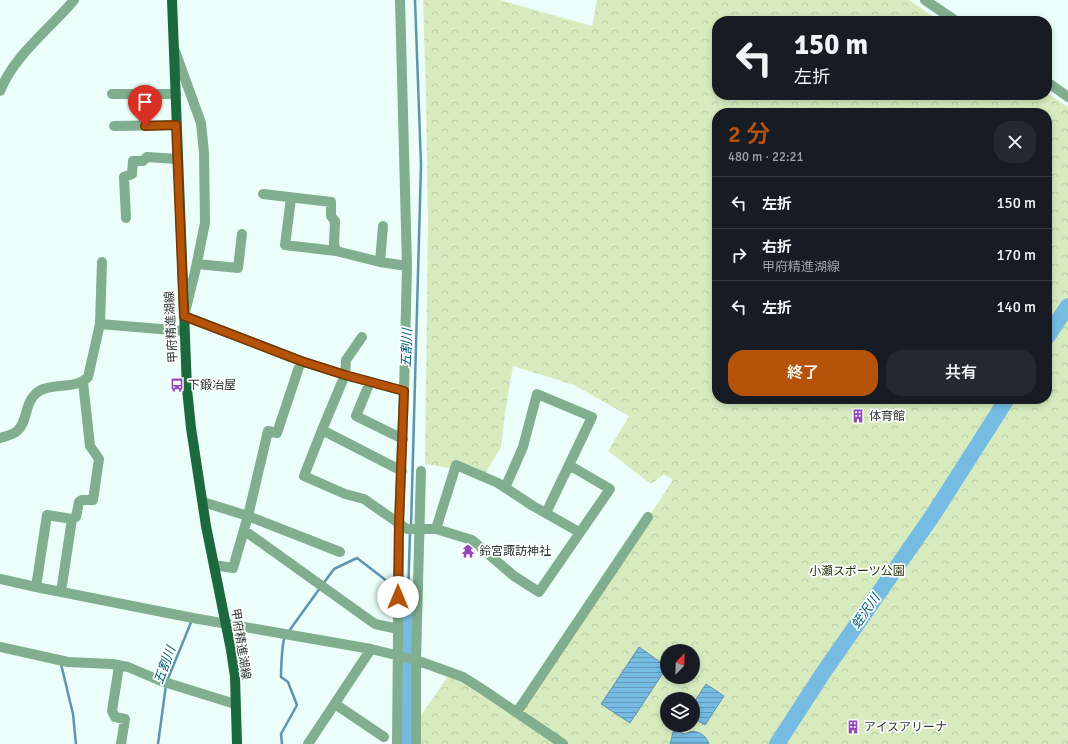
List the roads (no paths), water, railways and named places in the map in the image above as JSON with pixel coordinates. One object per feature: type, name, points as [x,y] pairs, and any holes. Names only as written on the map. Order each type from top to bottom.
[{"type":"main road","name":"甲府精進湖線","points":[[172,0],[187,388],[203,502],[214,565],[232,650],[235,677],[237,744]]},
{"type":"street","points":[[0,91],[3,84],[27,49],[74,0]]},
{"type":"street","points":[[400,0],[407,266],[402,471],[411,528],[416,744]]},
{"type":"street","points":[[925,0],[937,3],[951,16]]},
{"type":"street","points":[[174,49],[201,123],[204,153],[205,223],[197,264],[184,316],[301,361],[404,391]]},
{"type":"street","points":[[1052,86],[1068,97]]},
{"type":"street","points":[[112,94],[176,94]]},
{"type":"street","points":[[114,126],[176,125]]},
{"type":"street","points":[[126,218],[124,177],[132,174],[133,161],[143,161],[147,157],[177,159]]},
{"type":"street","points":[[263,194],[332,202],[332,216],[335,221],[334,244],[336,251]]},
{"type":"street","points":[[291,198],[285,245],[336,251],[380,262],[407,266]]},
{"type":"street","points":[[380,262],[382,226]]},
{"type":"street","points":[[197,264],[238,268],[242,234]]},
{"type":"street","points":[[0,438],[13,434],[19,430],[28,403],[39,391],[47,388],[84,382],[88,377],[100,324],[102,262]]},
{"type":"street","points":[[100,324],[184,331]]},
{"type":"street","points":[[362,337],[346,360],[345,375],[304,476],[345,494],[364,499],[411,528],[436,529],[472,540],[514,576],[539,592],[610,489],[569,465]]},
{"type":"street","points":[[214,565],[233,568],[248,516],[268,431],[277,433],[301,361]]},
{"type":"street","points":[[62,592],[72,519],[76,517],[79,502],[82,500],[93,500],[99,458],[90,446],[84,382]]},
{"type":"street","points":[[370,382],[356,416],[403,439]]},
{"type":"street","points":[[505,488],[523,447],[537,394],[592,417],[546,514]]},
{"type":"street","points":[[322,430],[402,471]]},
{"type":"street","points":[[436,529],[456,466],[498,483],[546,514],[579,532]]},
{"type":"street","points":[[397,744],[399,656],[398,584],[411,528],[421,471]]},
{"type":"street","points":[[203,502],[248,516],[340,552]]},
{"type":"street","points":[[36,587],[47,516],[72,519]]},
{"type":"street","points":[[517,712],[648,517]]},
{"type":"street","points":[[244,531],[375,624],[398,629]]},
{"type":"street","points":[[0,579],[226,624],[371,649],[415,660],[463,677],[563,744]]},
{"type":"street","points":[[0,647],[68,662],[128,667],[166,683],[235,704]]},
{"type":"street","points":[[308,744],[371,649]]},
{"type":"street","points":[[119,666],[112,711],[115,717],[125,719],[121,744]]},
{"type":"street","points":[[335,704],[384,737]]},
{"type":"water","points":[[639,647],[660,662],[660,678],[630,723],[601,704]]},
{"type":"water","points":[[706,684],[724,696],[705,725],[700,722],[700,693]]},
{"type":"water","points":[[673,732],[681,732],[686,734],[689,732],[696,732],[706,738],[709,744],[670,744]]},
{"type":"waterway","name":"五割川","points":[[411,527],[421,165],[415,0]]},
{"type":"waterway","name":"蛭沢川","points":[[1052,330],[1068,306]]},
{"type":"waterway","name":"蛭沢川","points":[[777,744],[823,673],[933,515],[1004,404]]},
{"type":"waterway","name":"五割川","points":[[401,593],[408,598],[410,532]]},
{"type":"waterway","name":"五割川","points":[[323,584],[334,569],[357,558],[396,588]]},
{"type":"waterway","name":"五割川","points":[[289,631],[320,588]]},
{"type":"waterway","points":[[406,744],[408,598]]},
{"type":"waterway","name":"五割川","points":[[167,681],[192,620]]},
{"type":"waterway","name":"五割川","points":[[282,744],[281,734],[297,705],[288,682],[281,677],[282,650],[285,637]]},
{"type":"waterway","points":[[61,664],[73,714],[76,744]]},
{"type":"waterway","name":"五割川","points":[[158,744],[166,685]]},
{"type":"place","name":"下鍛冶屋","points":[[177,385]]},
{"type":"place","name":"体育館","points":[[858,416]]},
{"type":"place","name":"鈴宮諏訪神社","points":[[468,551]]},
{"type":"place","name":"アイスアリーナ","points":[[853,727]]},
{"type":"park label","name":"小瀬スポーツ公園","points":[[857,571]]}]
